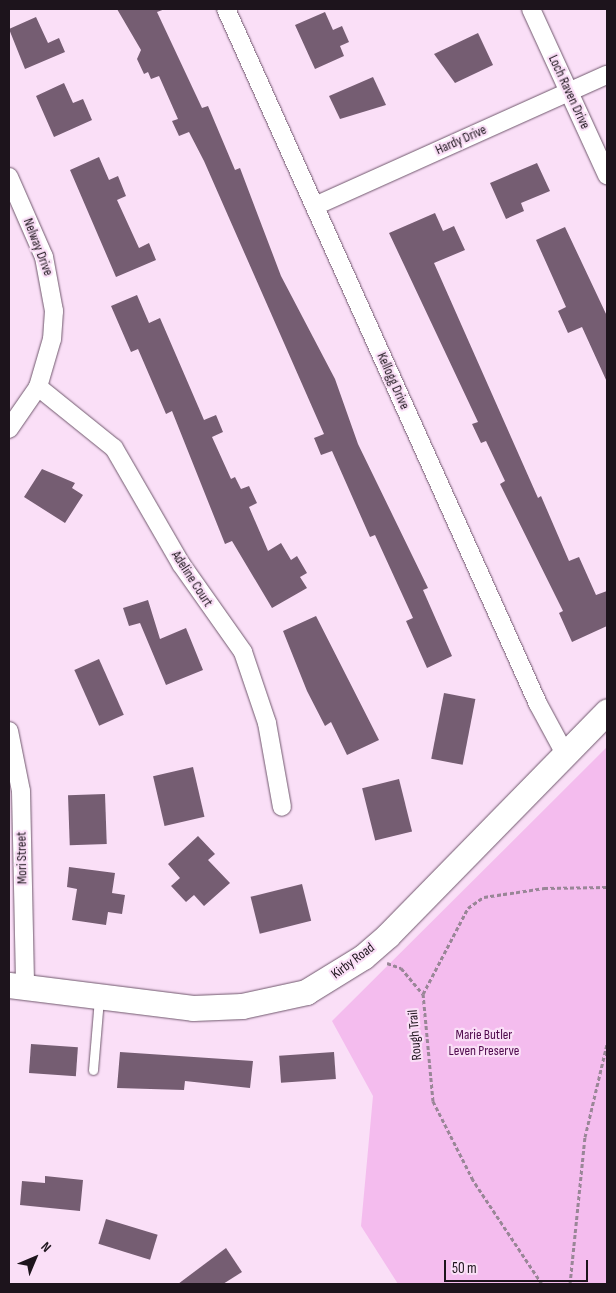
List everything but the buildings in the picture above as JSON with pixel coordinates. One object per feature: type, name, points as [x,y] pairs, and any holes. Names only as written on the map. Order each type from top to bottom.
[{"type":"main road","name":"Kirby Road","points":[[17,985],[193,1008],[257,1004],[306,992],[363,957],[564,752],[607,711]]},
{"type":"street","name":"Kellogg Drive","points":[[226,9],[534,695],[564,752]]},
{"type":"street","name":"Loch Raven Drive","points":[[532,9],[607,174]]},
{"type":"street","name":"Hardy Drive","points":[[315,206],[607,75]]},
{"type":"street","name":"Nelway Drive","points":[[9,177],[52,284],[52,339],[38,386],[9,429]]},
{"type":"street","name":"Adeline Court","points":[[38,386],[114,448],[180,564],[243,652],[267,723],[282,807]]},
{"type":"street","name":"Mori Street","points":[[9,731],[21,790],[17,985]]},
{"type":"lane","points":[[93,1070],[99,996]]},
{"type":"path","name":"Rough Trail","points":[[542,1284],[473,1180],[432,1102],[423,994],[468,908],[484,897],[544,888],[607,887]]},
{"type":"path","points":[[363,957],[401,968],[423,994]]},
{"type":"path","points":[[570,1284],[585,1137],[607,1044]]},
{"type":"green space","name":"Marie Butler Leven Preserve","points":[[607,747],[607,1284],[398,1284],[361,1226],[373,1096],[332,1021]]}]
